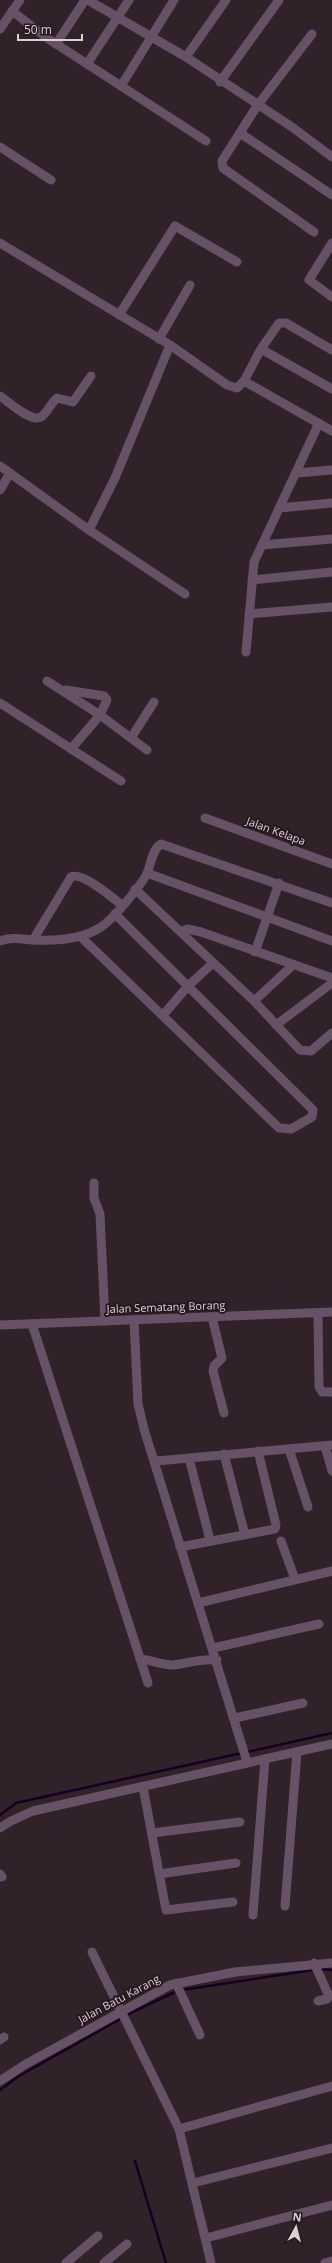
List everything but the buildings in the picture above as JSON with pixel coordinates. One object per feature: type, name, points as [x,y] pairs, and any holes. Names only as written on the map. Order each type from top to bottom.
[{"type":"street","points":[[0,29],[20,0]]},
{"type":"street","points":[[56,44],[87,0],[186,57],[220,82],[292,128],[332,157]]},
{"type":"street","points":[[87,64],[129,0]]},
{"type":"street","points":[[121,86],[150,36],[174,0]]},
{"type":"street","points":[[186,57],[226,0]]},
{"type":"street","points":[[220,82],[279,0]]},
{"type":"street","points":[[12,11],[56,44],[206,141]]},
{"type":"street","points":[[312,34],[257,106],[222,161],[223,168],[314,232]]},
{"type":"street","points":[[240,133],[332,195]]},
{"type":"street","points":[[0,147],[51,180]]},
{"type":"street","points":[[119,315],[175,226],[237,262]]},
{"type":"street","points":[[0,243],[159,339],[227,385],[237,388],[244,381],[261,349],[276,326],[282,322],[332,350]]},
{"type":"street","points":[[331,248],[309,280],[332,297]]},
{"type":"street","points":[[159,339],[190,285]]},
{"type":"street","points":[[89,530],[115,478],[170,346]]},
{"type":"street","points":[[261,349],[332,389]]},
{"type":"street","points":[[0,396],[25,414],[36,418],[41,417],[57,398],[73,402],[91,376]]},
{"type":"street","points":[[244,381],[332,431]]},
{"type":"street","points":[[246,652],[254,562],[319,423]]},
{"type":"street","points":[[0,466],[89,530],[185,594]]},
{"type":"street","points":[[296,472],[332,470]]},
{"type":"street","points":[[0,490],[10,473]]},
{"type":"street","points":[[279,508],[332,503]]},
{"type":"street","points":[[262,545],[332,539]]},
{"type":"street","points":[[252,580],[332,572]]},
{"type":"street","points":[[249,614],[332,607]]},
{"type":"street","points":[[47,682],[100,715],[147,750]]},
{"type":"street","points":[[62,690],[106,697],[107,701],[100,715],[71,749]]},
{"type":"street","points":[[132,738],[154,702]]},
{"type":"street","points":[[0,703],[121,781]]},
{"type":"street","name":"Jalan Kelapa","points":[[208,819],[332,864]]},
{"type":"street","points":[[0,941],[10,938],[33,940],[81,937],[102,927],[115,914],[147,873],[157,847],[164,844],[332,903]]},
{"type":"street","points":[[147,873],[268,919],[332,941]]},
{"type":"street","points":[[33,940],[71,877],[74,875],[83,877],[122,905]]},
{"type":"street","points":[[256,952],[268,919],[278,883]]},
{"type":"street","points":[[135,889],[254,1001],[300,1050],[304,1052],[311,1051],[332,1033]]},
{"type":"street","points":[[81,937],[279,1128],[290,1129],[312,1117],[312,1110],[115,914]]},
{"type":"street","points":[[181,931],[192,930],[332,978]]},
{"type":"street","points":[[163,1015],[188,986],[213,963]]},
{"type":"street","points":[[254,1001],[292,965]]},
{"type":"street","points":[[276,1025],[332,983]]},
{"type":"street","points":[[94,1183],[94,1198],[100,1214],[104,1313]]},
{"type":"street","name":"Jalan Sematang Borang","points":[[0,1326],[32,1324],[104,1313],[134,1320],[332,1312]]},
{"type":"street","points":[[318,1313],[319,1387],[322,1392],[332,1392]]},
{"type":"street","points":[[212,1317],[222,1358],[214,1366],[213,1371],[224,1414]]},
{"type":"street","points":[[134,1320],[138,1404],[144,1429],[156,1461],[180,1547],[217,1660],[246,1756]]},
{"type":"street","points":[[32,1324],[148,1683]]},
{"type":"street","points":[[156,1461],[329,1446],[332,1471]]},
{"type":"street","points":[[289,1449],[308,1507]]},
{"type":"street","points":[[180,1547],[210,1540],[245,1535],[276,1527],[258,1451]]},
{"type":"street","points":[[224,1454],[245,1535]]},
{"type":"street","points":[[189,1458],[210,1540]]},
{"type":"street","points":[[281,1541],[295,1579]]},
{"type":"street","points":[[198,1602],[332,1571]]},
{"type":"street","points":[[213,1648],[320,1624]]},
{"type":"street","points":[[140,1659],[154,1660],[174,1665],[205,1659],[217,1660]]},
{"type":"street","points":[[235,1718],[303,1703]]},
{"type":"street","points":[[0,1828],[33,1811],[143,1787],[246,1756],[265,1759],[332,1744]]},
{"type":"street","points":[[285,1906],[297,1752]]},
{"type":"street","points":[[253,1915],[265,1759]]},
{"type":"street","points":[[143,1787],[166,1910],[233,1902]]},
{"type":"street","points":[[152,1833],[240,1822]]},
{"type":"street","points":[[159,1874],[236,1863]]},
{"type":"street","points":[[92,1952],[179,2129],[211,2263]]},
{"type":"street","name":"Jalan Batu Karang","points":[[0,2081],[26,2064],[121,2012],[177,1987],[234,1972],[316,1969],[332,1963]]},
{"type":"street","points":[[316,1969],[329,1996],[327,1999],[318,2002]]},
{"type":"street","points":[[177,1987],[200,2035]]},
{"type":"street","points":[[179,2129],[332,2086]]},
{"type":"street","points":[[193,2183],[332,2148]]},
{"type":"street","points":[[206,2238],[332,2205]]},
{"type":"street","points":[[66,2263],[98,2236]]},
{"type":"street","points":[[104,2263],[127,2244]]},
{"type":"street","points":[[325,2263],[332,2261]]},
{"type":"waterway","points":[[247,1752],[332,1733]]},
{"type":"waterway","points":[[0,1815],[16,1803],[242,1753]]},
{"type":"waterway","points":[[182,1990],[320,1969],[332,1970]]},
{"type":"waterway","points":[[126,2015],[177,1991]]},
{"type":"waterway","points":[[0,2090],[19,2076],[122,2018]]},
{"type":"waterway","points":[[135,2161],[166,2263]]}]
